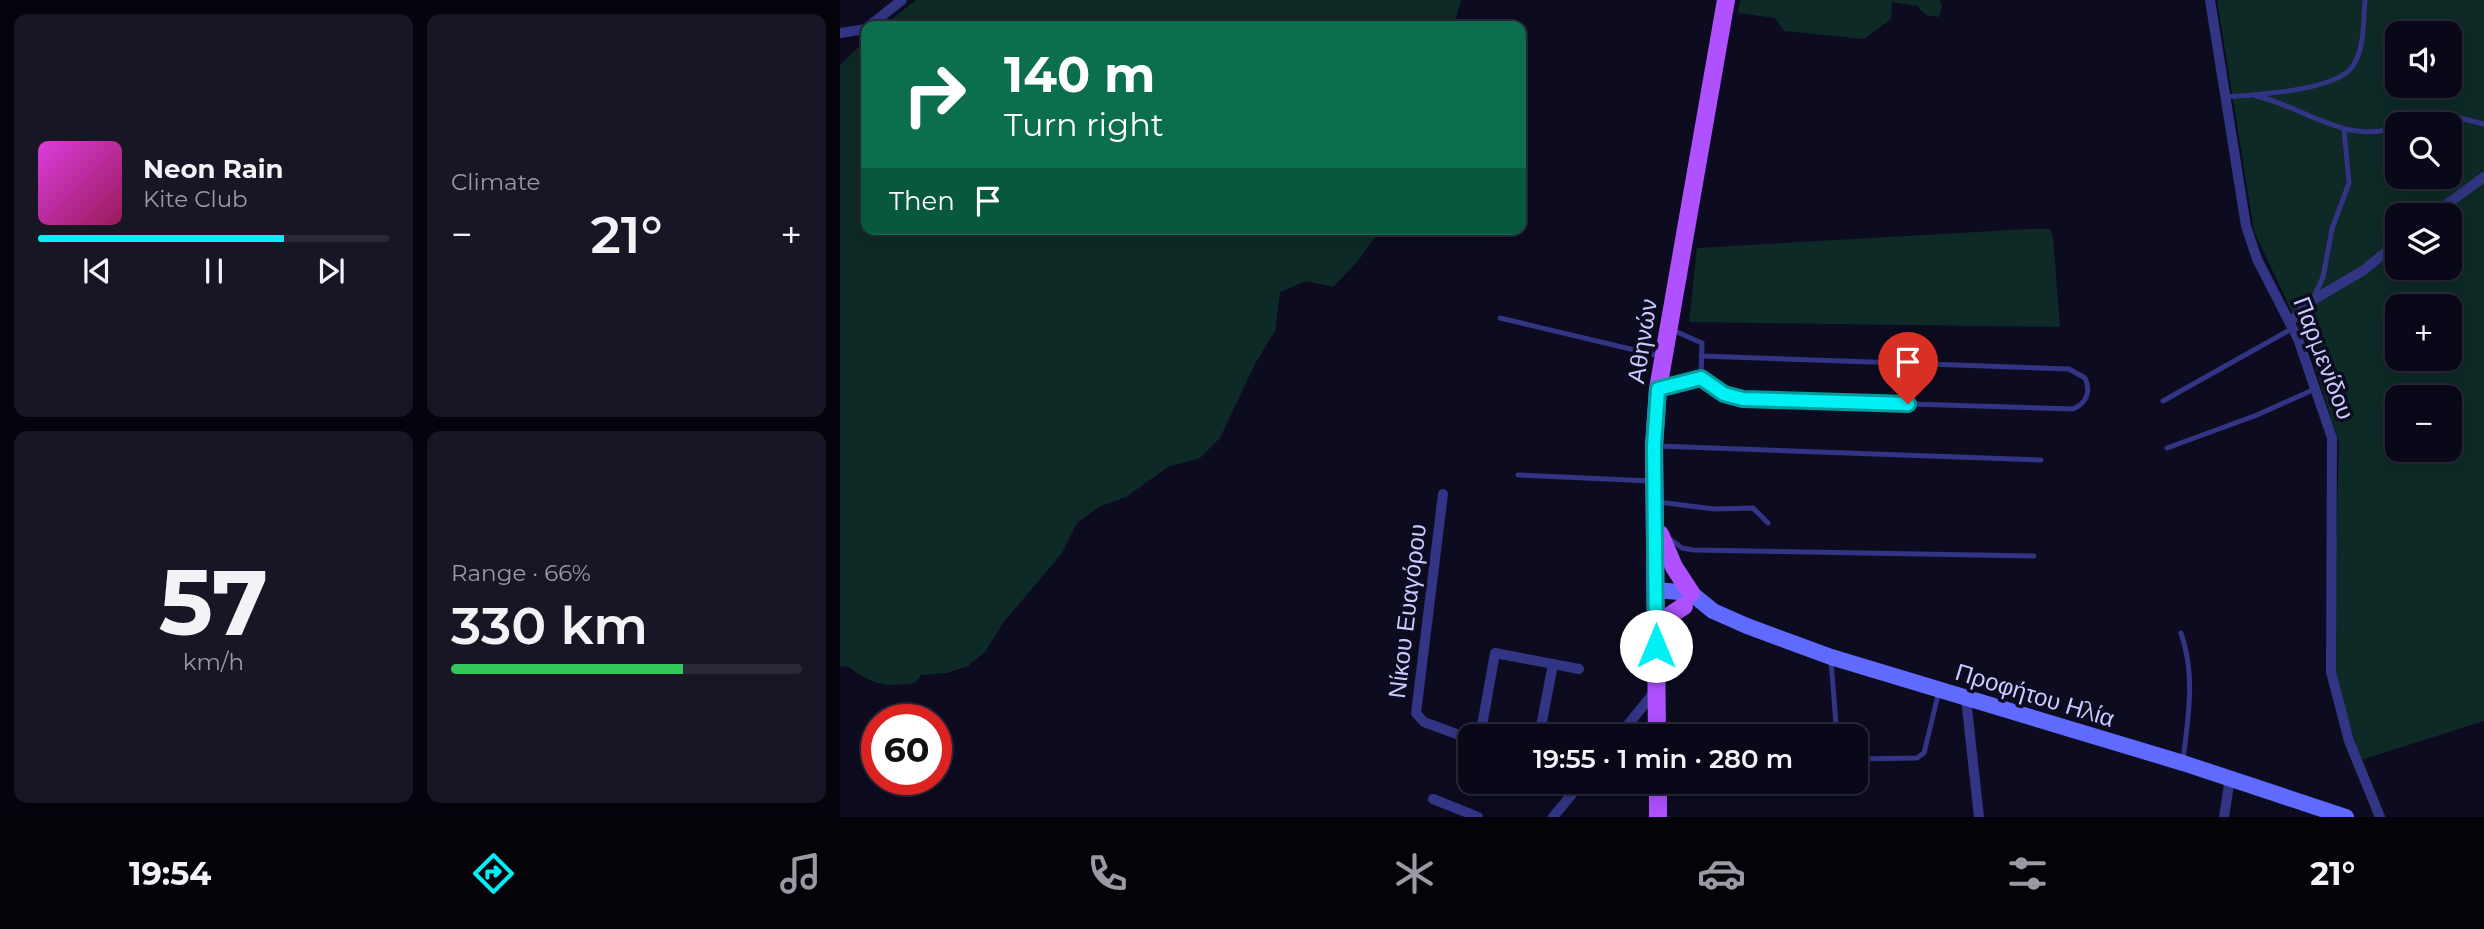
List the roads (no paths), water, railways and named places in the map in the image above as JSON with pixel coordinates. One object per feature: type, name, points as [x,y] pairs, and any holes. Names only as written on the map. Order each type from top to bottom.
[{"type":"main road","name":"Αθηνών","points":[[1657,724],[1654,446],[1658,389],[1726,0]]},
{"type":"main road","points":[[1656,523],[1687,599],[1656,625]]},
{"type":"main road","points":[[1658,794],[1658,817]]},
{"type":"street","points":[[876,21],[902,0]]},
{"type":"street","name":"Παρμενίδου","points":[[2210,0],[2251,244],[2292,324],[2332,438],[2331,672],[2349,741],[2380,817]]},
{"type":"street","points":[[840,33],[861,29]]},
{"type":"street","points":[[2448,203],[2484,177]]},
{"type":"street","points":[[2292,324],[2313,300],[2344,283],[2385,252]]},
{"type":"street","name":"Νίκου Ευαγόρου","points":[[1443,494],[1416,713],[1424,722],[1458,735]]},
{"type":"street","points":[[1656,596],[1687,599]]},
{"type":"street","name":"Προφήτου Ηλία","points":[[1687,599],[1831,657],[2230,778],[2302,810],[2346,817]]},
{"type":"street","points":[[1482,724],[1495,653],[1578,669]]},
{"type":"street","points":[[1541,724],[1553,664]]},
{"type":"street","points":[[1629,724],[1656,690]]},
{"type":"street","points":[[1966,699],[1979,817]]},
{"type":"street","points":[[2224,817],[2230,778]]},
{"type":"street","points":[[1553,817],[1571,794]]},
{"type":"street","points":[[1433,799],[1478,817]]},
{"type":"lane","points":[[2225,97],[2328,83],[2347,74],[2355,64],[2361,45],[2365,0]]},
{"type":"lane","points":[[2253,95],[2283,102],[2344,129],[2370,133],[2385,129]]},
{"type":"lane","points":[[2462,118],[2484,124]]},
{"type":"lane","points":[[2313,300],[2323,278],[2332,229],[2349,183],[2344,129]]},
{"type":"lane","points":[[1500,318],[1663,357]]},
{"type":"lane","points":[[2163,401],[2292,324]]},
{"type":"lane","points":[[1667,328],[1702,343],[1701,378]]},
{"type":"lane","points":[[1658,389],[1701,378],[1724,394],[1743,399],[2060,408],[2078,407],[2086,399],[2088,389],[2081,373],[2069,369],[1701,356]]},
{"type":"lane","points":[[2167,448],[2256,415],[2315,389]]},
{"type":"lane","points":[[1654,446],[2041,460]]},
{"type":"lane","points":[[1518,475],[1654,481]]},
{"type":"lane","points":[[1655,501],[1714,509],[1754,508],[1768,523]]},
{"type":"lane","points":[[1656,523],[1674,543],[1693,550],[2034,556]]},
{"type":"lane","points":[[2181,633],[2188,654],[2191,697],[2183,763]]},
{"type":"lane","points":[[1831,657],[1836,724]]},
{"type":"lane","points":[[1868,759],[1917,758],[1924,753],[1939,691]]}]
